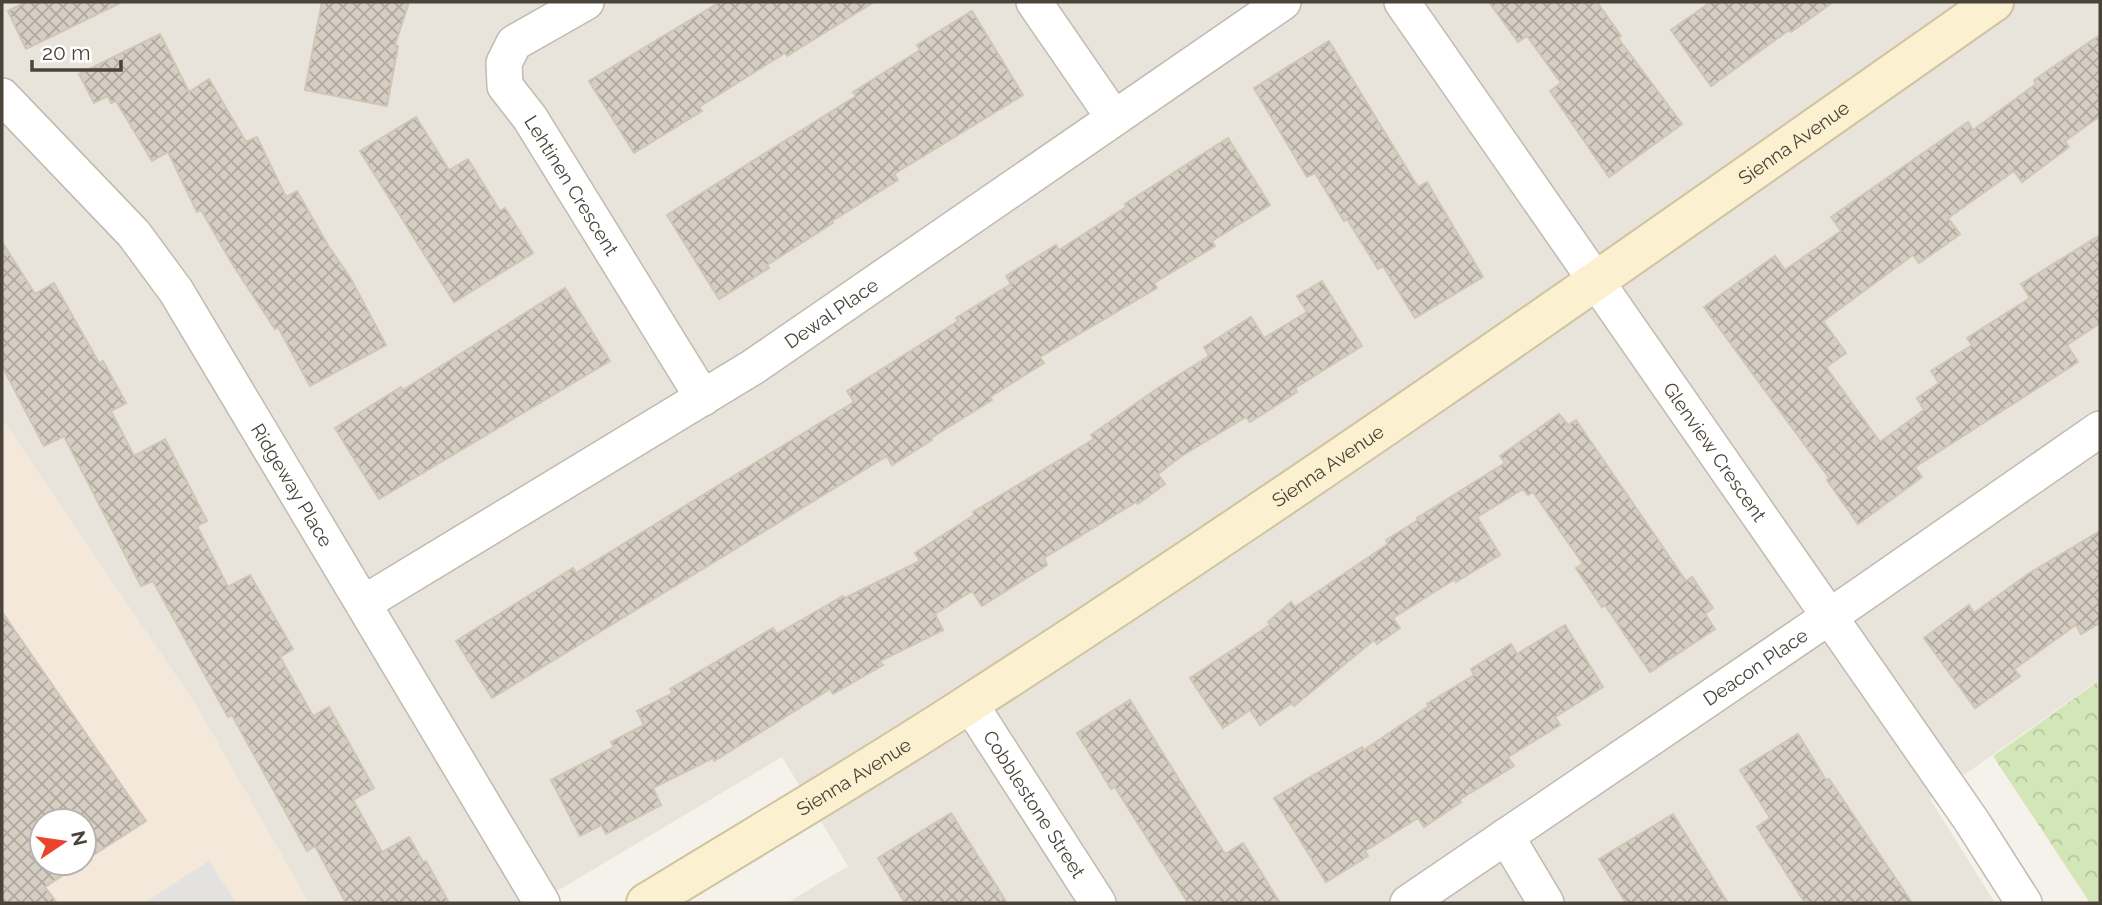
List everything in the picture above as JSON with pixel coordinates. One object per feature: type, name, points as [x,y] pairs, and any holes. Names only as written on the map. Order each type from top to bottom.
[{"type":"street","name":"Lehtinen Crescent","points":[[586,2],[514,43],[504,63],[505,86],[530,118],[703,397]]},
{"type":"street","points":[[1034,2],[1114,118]]},
{"type":"street","name":"Dewal Place","points":[[364,603],[753,367],[1283,2]]},
{"type":"street","name":"Glenview Crescent","points":[[1402,2],[1970,820],[2024,903]]},
{"type":"street","name":"Sienna Avenue","points":[[646,903],[970,704],[1262,511],[1994,2]]},
{"type":"street","name":"Ridgeway Place","points":[[2,96],[134,234],[176,291],[542,903]]},
{"type":"street","name":"Deacon Place","points":[[1408,903],[2100,429]]},
{"type":"street","name":"Cobblestone Street","points":[[970,704],[1098,903]]},
{"type":"street","points":[[1506,836],[1546,903]]},
{"type":"shaded area","points":[[2,2],[2100,2],[2100,679],[1930,799],[1995,903],[787,903],[848,866],[782,757],[537,903],[309,903],[197,707],[2,419]]},
{"type":"shaded area","points":[[2,419],[197,707],[309,903],[2,903]]},
{"type":"shaded area","points":[[209,861],[236,903],[144,903]]},
{"type":"green space","points":[[2100,680],[2100,903],[2090,903],[1993,756]]},
{"type":"building","points":[[26,2],[122,2],[26,49],[8,11]]},
{"type":"building","points":[[322,2],[409,2],[395,45],[398,46],[387,106],[305,90]]},
{"type":"building","points":[[720,2],[874,2],[699,107],[702,111],[634,153],[589,81]]},
{"type":"building","points":[[1489,2],[1597,2],[1621,36],[1618,38],[1682,124],[1609,177],[1550,91],[1561,83],[1527,36],[1518,42]]},
{"type":"building","points":[[1711,2],[1833,2],[1711,86],[1671,30]]},
{"type":"building","points":[[972,11],[1023,95],[894,174],[898,180],[832,221],[833,223],[767,265],[769,268],[719,299],[667,215],[856,96],[853,92],[920,50],[917,45]]},
{"type":"building","points":[[160,34],[189,92],[209,79],[246,142],[257,137],[286,197],[297,191],[351,279],[386,345],[310,386],[278,327],[275,329],[201,210],[197,212],[168,152],[152,161],[116,101],[111,103],[108,96],[94,103],[79,74]]},
{"type":"building","points":[[2100,35],[2100,116],[2065,141],[2069,147],[2022,182],[2014,171],[1948,218],[1960,234],[1919,263],[1913,255],[1823,321],[1846,353],[1826,367],[1880,442],[1924,410],[1917,398],[1939,383],[1931,371],[1972,345],[1967,338],[2030,298],[2021,284],[2100,235],[2100,323],[2067,345],[2078,362],[1915,467],[1922,477],[1858,524],[1827,480],[1829,478],[1704,307],[1775,256],[1785,270],[1841,231],[1831,217],[1968,122],[1973,130],[2036,84],[2034,80]]},
{"type":"building","points":[[1329,41],[1418,187],[1427,182],[1483,277],[1415,318],[1383,266],[1378,269],[1347,219],[1344,221],[1315,173],[1307,177],[1254,88]]},
{"type":"building","points":[[416,117],[449,170],[468,159],[500,211],[505,208],[533,253],[454,302],[360,151]]},
{"type":"building","points":[[1228,138],[1270,205],[1212,241],[1215,246],[1154,283],[1157,288],[1040,357],[1044,363],[990,397],[992,400],[931,438],[932,440],[892,465],[887,456],[492,698],[456,641],[573,568],[576,573],[854,402],[847,391],[1011,284],[1006,276],[1056,245],[1059,250]]},
{"type":"building","points":[[2,242],[35,294],[54,283],[99,363],[103,361],[126,403],[111,411],[134,456],[165,439],[207,521],[197,526],[228,587],[250,575],[293,649],[280,657],[313,716],[329,707],[374,788],[353,800],[382,852],[409,837],[449,903],[346,903],[315,846],[307,851],[232,715],[228,717],[153,581],[141,586],[64,436],[44,446],[2,366]]},
{"type":"building","points":[[1322,281],[1362,346],[1295,388],[1297,392],[1250,422],[1246,417],[1180,457],[1158,474],[1165,484],[1138,504],[1136,502],[1044,558],[1047,565],[982,606],[972,591],[935,614],[943,630],[880,661],[883,665],[833,694],[830,689],[714,761],[713,758],[653,788],[661,805],[606,834],[601,825],[580,836],[551,780],[614,747],[611,742],[644,725],[637,711],[673,693],[670,689],[773,628],[777,634],[843,596],[845,598],[920,561],[915,553],[974,515],[973,512],[1094,439],[1091,435],[1209,356],[1204,347],[1251,317],[1264,338],[1307,312],[1297,296]]},
{"type":"building","points":[[565,288],[610,361],[379,499],[335,428],[401,387],[403,390]]},
{"type":"building","points":[[1559,414],[1568,425],[1576,420],[1686,581],[1692,577],[1713,608],[1705,614],[1715,629],[1650,672],[1605,605],[1602,607],[1576,568],[1583,564],[1533,492],[1528,495],[1523,489],[1477,517],[1500,555],[1456,582],[1455,579],[1393,618],[1400,628],[1377,644],[1374,640],[1294,706],[1292,703],[1260,725],[1250,710],[1223,728],[1190,678],[1270,625],[1268,622],[1291,602],[1295,607],[1388,544],[1386,540],[1418,520],[1417,518],[1505,463],[1500,456]]},
{"type":"building","points":[[2100,531],[2100,623],[2081,634],[2076,625],[2014,669],[2020,676],[1975,708],[1924,638],[1969,605],[1974,613],[2028,574]]},
{"type":"building","points":[[2,612],[146,821],[98,852],[98,807],[28,807],[28,877],[60,877],[45,887],[57,903],[2,903]]},
{"type":"building","points":[[1565,625],[1603,687],[1555,717],[1560,725],[1508,757],[1514,766],[1459,800],[1461,802],[1424,827],[1418,818],[1365,851],[1368,856],[1326,882],[1274,798],[1362,747],[1364,750],[1429,706],[1427,704],[1474,675],[1471,669],[1511,644],[1517,654]]},
{"type":"building","points":[[1130,700],[1225,854],[1243,843],[1280,903],[1188,903],[1115,787],[1111,789],[1077,733]]},
{"type":"building","points":[[1798,734],[1826,780],[1829,779],[1912,903],[1805,903],[1757,827],[1770,818],[1740,770]]},
{"type":"building","points":[[951,813],[1007,903],[905,903],[878,858]]},
{"type":"building","points":[[1673,814],[1728,903],[1626,903],[1599,859]]}]
